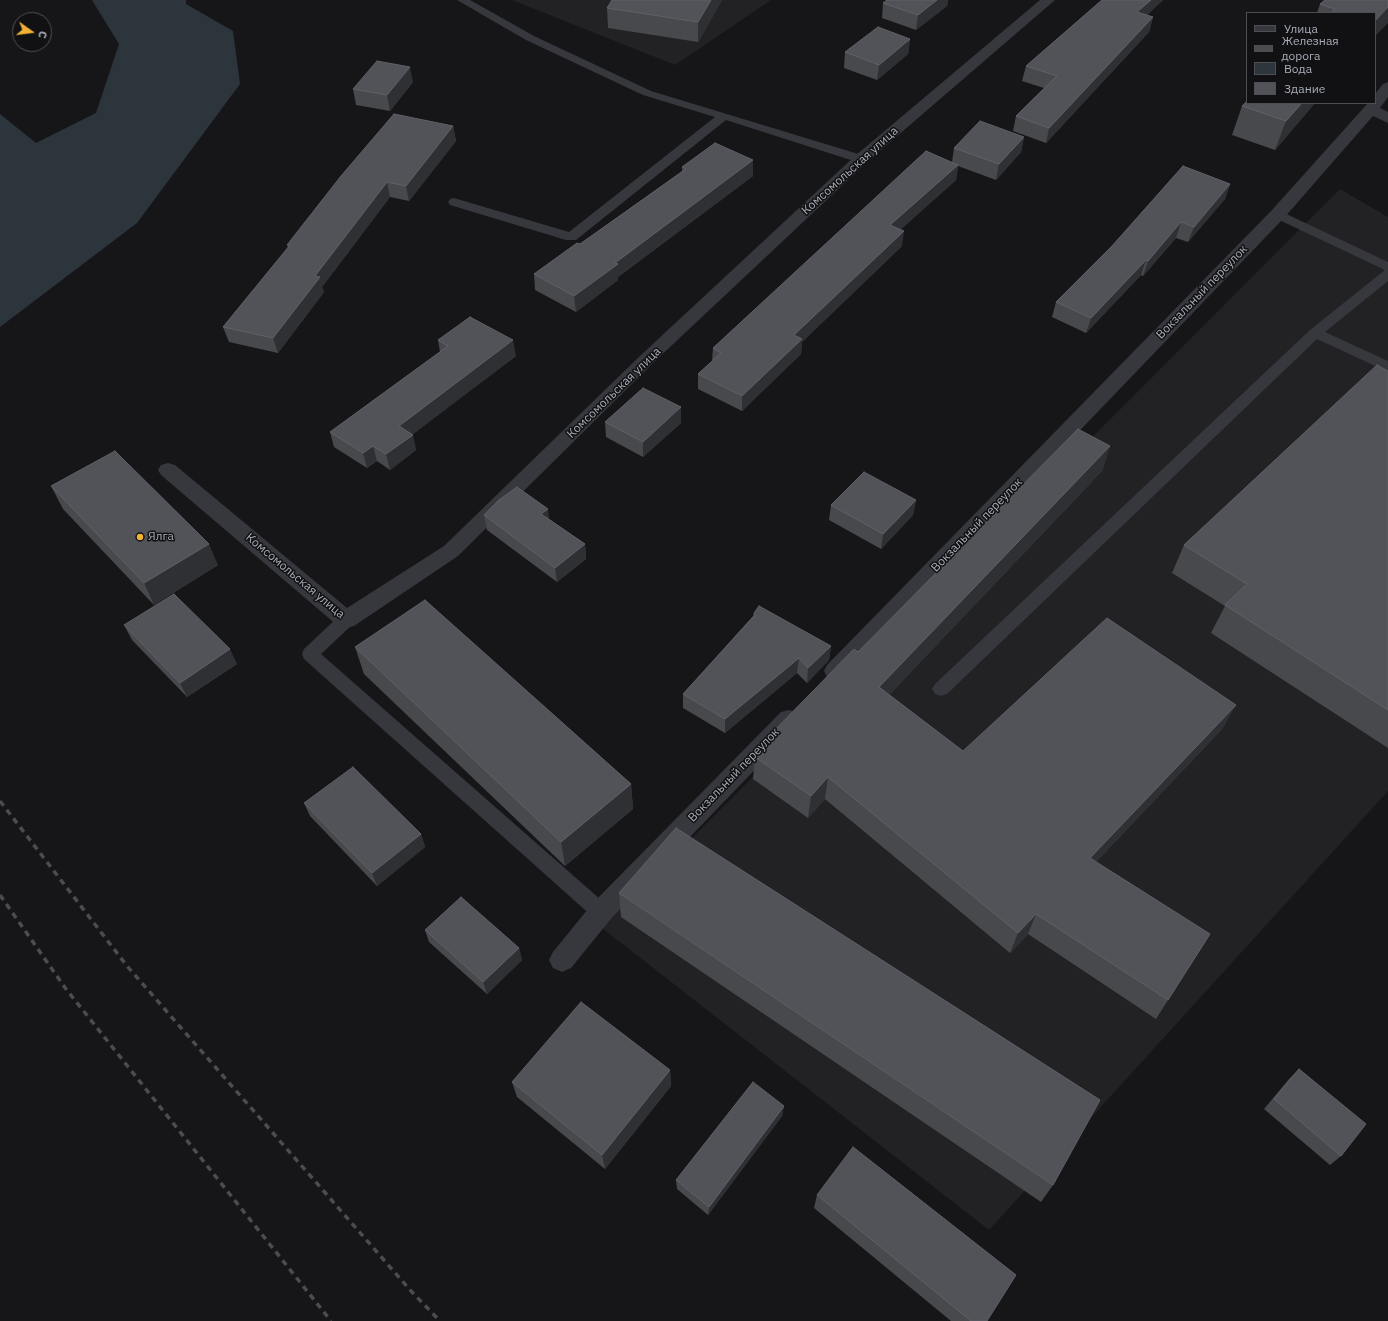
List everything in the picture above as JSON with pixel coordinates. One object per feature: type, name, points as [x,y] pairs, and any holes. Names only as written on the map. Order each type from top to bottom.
[{"type":"street","name":"Комсомольская улица","points":[[168,470],[346,620],[451,551],[653,354],[861,158],[1048,0]]},
{"type":"street","name":"Вокзальный переулок","points":[[823,684],[1278,214],[1379,114],[1388,87]]},
{"type":"street","name":"Вокзальный переулок","points":[[562,960],[601,912],[801,706]]},
{"type":"lane","points":[[462,0],[530,38],[647,93],[861,158]]},
{"type":"lane","points":[[454,202],[571,236],[724,116]]},
{"type":"lane","points":[[1278,214],[1388,266]]},
{"type":"lane","points":[[941,689],[1316,333],[1388,274]]},
{"type":"lane","points":[[1316,333],[1388,367]]},
{"type":"lane","points":[[346,620],[310,654],[601,912]]},
{"type":"shaded area","points":[[512,0],[771,0],[675,65]]},
{"type":"shaded area","points":[[1340,189],[1388,217],[1388,791],[989,1230],[602,928]]},
{"type":"water","points":[[92,0],[186,0],[186,4],[233,31],[240,84],[137,223],[0,327],[0,114],[36,143],[96,113],[119,44]]},
{"type":"building","points":[[612,0],[711,0],[698,22],[607,8]]},
{"type":"building","points":[[887,0],[937,0],[918,15],[883,3]]},
{"type":"building","points":[[1102,0],[1151,0],[1137,12],[1153,17],[1049,128],[1016,116],[1057,76],[1026,66]]},
{"type":"building","points":[[1325,0],[1388,0],[1388,7],[1376,20],[1376,12],[1332,12],[1335,9],[1320,4]]},
{"type":"building","points":[[878,27],[910,39],[879,65],[845,52]]},
{"type":"building","points":[[377,61],[410,67],[387,95],[353,89]]},
{"type":"building","points":[[1246,102],[1246,104],[1301,104],[1286,121],[1242,106]]},
{"type":"building","points":[[394,114],[453,126],[406,186],[387,182],[315,276],[320,277],[273,338],[223,327],[290,245],[287,245],[341,176]]},
{"type":"building","points":[[980,121],[1024,137],[999,164],[954,148]]},
{"type":"building","points":[[715,143],[753,160],[615,263],[618,264],[574,296],[534,274],[577,243],[580,244],[686,169],[682,167]]},
{"type":"building","points":[[926,151],[958,165],[890,225],[904,231],[794,335],[802,339],[742,396],[698,374],[721,353],[713,348]]},
{"type":"building","points":[[1183,166],[1230,184],[1194,227],[1181,222],[1148,261],[1146,260],[1091,318],[1056,302],[1112,246]]},
{"type":"building","points":[[470,317],[513,340],[399,426],[413,435],[386,454],[373,446],[363,453],[330,432],[448,346],[438,340]]},
{"type":"building","points":[[1377,365],[1388,371],[1388,710],[1225,605],[1247,584],[1184,545]]},
{"type":"building","points":[[643,388],[681,407],[643,442],[605,422]]},
{"type":"building","points":[[1078,429],[1110,446],[879,687],[963,751],[1107,618],[1236,705],[1090,858],[1210,934],[1168,1000],[1036,914],[1018,933],[828,777],[811,796],[755,757],[772,739],[769,736],[854,649],[858,652]]},
{"type":"building","name":"Ялга","points":[[115,451],[209,544],[144,583],[51,486]]},
{"type":"building","points":[[864,472],[916,500],[883,534],[831,505]]},
{"type":"building","points":[[517,487],[548,509],[541,514],[585,544],[555,568],[484,515],[499,500]]},
{"type":"building","points":[[174,594],[230,649],[180,683],[124,625]]},
{"type":"building","points":[[425,600],[631,784],[561,842],[355,647]]},
{"type":"building","points":[[759,606],[831,646],[808,668],[799,658],[725,719],[683,694],[755,615],[754,613]]},
{"type":"building","points":[[353,767],[421,834],[372,873],[304,803]]},
{"type":"building","points":[[676,828],[1100,1100],[1053,1185],[619,893]]},
{"type":"building","points":[[461,897],[519,948],[483,982],[425,930]]},
{"type":"building","points":[[581,1002],[670,1070],[602,1155],[512,1082]]},
{"type":"building","points":[[1299,1069],[1366,1124],[1341,1156],[1274,1099]]},
{"type":"building","points":[[753,1082],[784,1106],[709,1207],[676,1180]]},
{"type":"building","points":[[853,1147],[1016,1275],[987,1321],[971,1321],[817,1195]]},
{"type":"railway","points":[[0,801],[127,966],[411,1291],[440,1321]]},
{"type":"railway","points":[[0,895],[66,989],[331,1321]]},
{"type":"place","name":"Ялга","points":[[140,537]]}]
